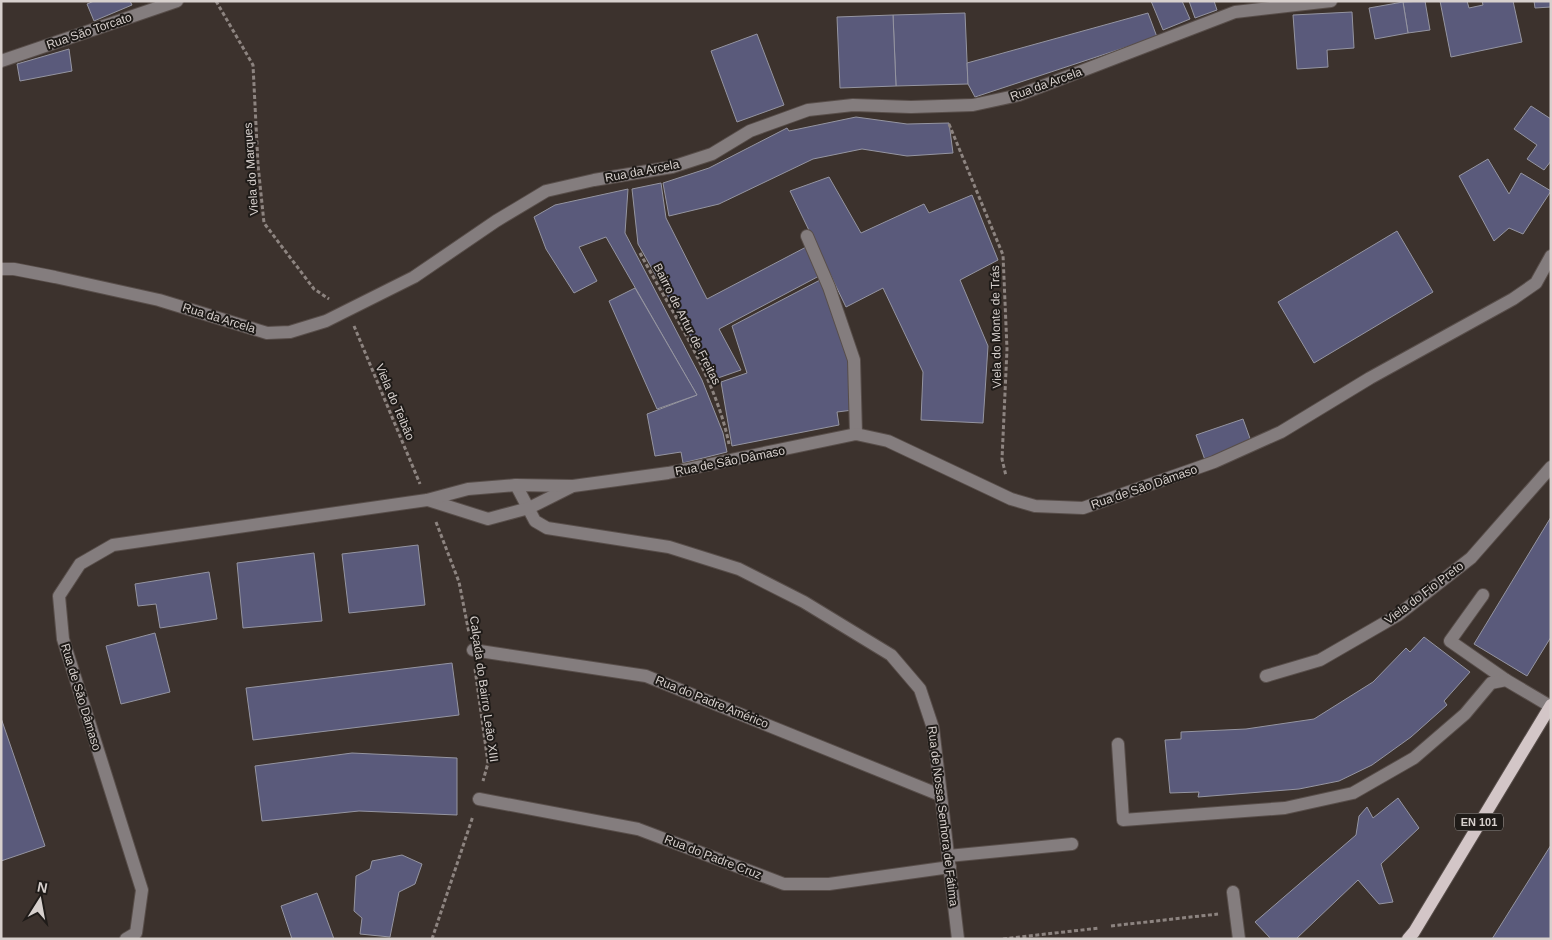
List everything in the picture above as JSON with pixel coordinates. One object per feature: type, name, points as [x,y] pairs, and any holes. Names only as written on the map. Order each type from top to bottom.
[{"type":"main road","name":"EN 101","points":[[1408,939],[1550,706]]},
{"type":"street","name":"Rua São Torcato","points":[[1,61],[177,1]]},
{"type":"street","name":"Rua da Arcela","points":[[1,270],[14,269],[159,300],[267,333],[290,332],[326,321],[414,277],[496,221],[546,191],[680,164],[712,154],[750,131],[808,110],[853,105],[973,105],[1019,96],[1235,12],[1331,1]]},
{"type":"street","points":[[807,236],[829,287],[854,360],[856,434]]},
{"type":"street","name":"Rua de São Dâmaso","points":[[126,939],[136,933],[142,890],[63,639],[59,596],[80,564],[113,545],[427,500],[468,489],[516,486],[573,486],[732,462],[856,434],[888,441],[1011,499],[1035,506],[1083,508],[1214,462],[1273,436],[1370,378],[1513,299],[1536,283],[1551,256]]},
{"type":"street","name":"Viela do Fio Preto","points":[[1266,676],[1320,660],[1398,615],[1471,558],[1551,467]]},
{"type":"street","points":[[516,486],[529,508]]},
{"type":"street","name":"Rua de São Dâmaso","points":[[427,500],[488,519],[529,508],[573,486]]},
{"type":"street","name":"Rua de Nossa Senhora de Fátima","points":[[529,508],[535,521],[547,528],[669,546],[739,569],[804,602],[891,655],[920,689],[933,728],[958,939]]},
{"type":"street","points":[[1483,595],[1450,641],[1506,680],[1550,706]]},
{"type":"street","name":"Rua do Padre Américo","points":[[473,650],[646,676],[940,795]]},
{"type":"street","points":[[1118,744],[1123,820],[1285,808],[1353,793],[1414,758],[1465,714],[1491,684],[1506,680]]},
{"type":"street","name":"Rua do Padre Cruz","points":[[479,799],[638,828],[784,884],[829,884],[949,862],[1072,844]]},
{"type":"street","points":[[1233,892],[1239,939]]},
{"type":"path","name":"Viela do Marques","points":[[216,1],[253,65],[258,164],[264,223],[314,289],[347,310]]},
{"type":"path","name":"Viela do Monte de Trás","points":[[942,106],[1003,255],[1007,349],[1002,459],[1011,499]]},
{"type":"path","name":"Bairro de Artur de Freitas","points":[[640,253],[708,379],[725,426],[732,462]]},
{"type":"path","name":"Viela do Teibão","points":[[347,310],[427,500]]},
{"type":"path","name":"Calçada do Bairro Leão XIII","points":[[427,500],[459,582],[473,650],[488,763],[479,799],[432,939]]},
{"type":"path","points":[[1111,926],[1236,912]]},
{"type":"path","points":[[1002,939],[1099,928]]},
{"type":"building","points":[[94,1],[130,1],[132,5],[94,21],[87,4]]},
{"type":"building","points":[[1151,1],[1182,1],[1190,19],[1163,30]]},
{"type":"building","points":[[1189,1],[1214,1],[1217,10],[1195,18]]},
{"type":"building","points":[[1425,1],[1430,30],[1408,33],[1403,2]]},
{"type":"building","points":[[1440,1],[1467,1],[1469,8],[1483,5],[1482,1],[1513,1],[1522,42],[1451,57]]},
{"type":"building","points":[[1534,1],[1551,1],[1551,7],[1535,8]]},
{"type":"building","points":[[1403,2],[1408,33],[1375,39],[1369,8]]},
{"type":"building","points":[[1352,12],[1354,48],[1327,50],[1328,67],[1297,69],[1293,15]]},
{"type":"building","points":[[965,13],[968,84],[896,86],[893,15]]},
{"type":"building","points":[[1148,13],[1157,37],[975,97],[968,84],[967,63]]},
{"type":"building","points":[[893,15],[896,86],[840,88],[837,17]]},
{"type":"building","points":[[757,34],[784,105],[737,122],[711,51]]},
{"type":"building","points":[[69,49],[72,71],[20,81],[17,64]]},
{"type":"building","points":[[1531,106],[1551,119],[1551,161],[1544,170],[1527,159],[1537,145],[1514,129]]},
{"type":"building","points":[[856,117],[907,124],[949,123],[953,153],[907,156],[862,149],[813,159],[719,204],[669,216],[663,183],[709,168],[787,128],[789,131]]},
{"type":"building","points":[[1488,159],[1509,194],[1521,173],[1551,191],[1523,234],[1509,228],[1494,241],[1459,176]]},
{"type":"building","points":[[829,177],[861,233],[924,204],[929,213],[972,195],[998,260],[960,280],[988,346],[983,423],[921,420],[923,372],[883,288],[846,307],[790,191]]},
{"type":"building","points":[[661,183],[666,218],[707,299],[808,246],[821,275],[719,329],[741,370],[715,379],[638,244],[632,189]]},
{"type":"building","points":[[628,189],[625,233],[702,380],[723,433],[727,452],[683,463],[681,452],[655,456],[647,414],[697,395],[606,237],[579,247],[597,281],[574,293],[546,249],[534,217],[555,205]]},
{"type":"building","points":[[1397,231],[1433,292],[1314,363],[1278,302]]},
{"type":"building","points":[[822,279],[850,365],[853,410],[837,412],[839,425],[732,446],[721,382],[747,373],[732,326]]},
{"type":"building","points":[[635,288],[697,395],[657,409],[609,301]]},
{"type":"building","points":[[1243,419],[1252,444],[1205,460],[1196,435]]},
{"type":"building","points":[[1551,517],[1551,637],[1527,676],[1474,644]]},
{"type":"building","points":[[418,545],[425,605],[349,613],[342,554]]},
{"type":"building","points":[[314,553],[322,621],[243,628],[237,563]]},
{"type":"building","points":[[209,572],[217,619],[160,628],[156,604],[138,606],[135,584]]},
{"type":"building","points":[[155,633],[170,692],[121,704],[106,646]]},
{"type":"building","points":[[1424,637],[1470,672],[1444,701],[1447,705],[1411,737],[1372,765],[1339,781],[1299,789],[1198,797],[1199,792],[1170,793],[1165,740],[1181,739],[1181,732],[1246,729],[1314,719],[1373,682],[1406,648],[1410,652]]},
{"type":"building","points":[[452,663],[459,715],[253,740],[246,688]]},
{"type":"building","points":[[1,718],[45,846],[1,861]]},
{"type":"building","points":[[352,753],[457,758],[457,815],[359,811],[262,821],[255,766]]},
{"type":"building","points":[[1398,798],[1419,828],[1381,864],[1393,902],[1379,904],[1358,880],[1296,939],[1271,939],[1255,922],[1356,835],[1359,816],[1367,807],[1373,818]]},
{"type":"building","points":[[1551,845],[1551,939],[1492,939]]},
{"type":"building","points":[[402,855],[422,864],[415,884],[399,892],[390,937],[360,934],[362,918],[354,911],[356,876],[370,869],[372,861]]},
{"type":"building","points":[[317,893],[334,939],[292,939],[281,906]]}]
